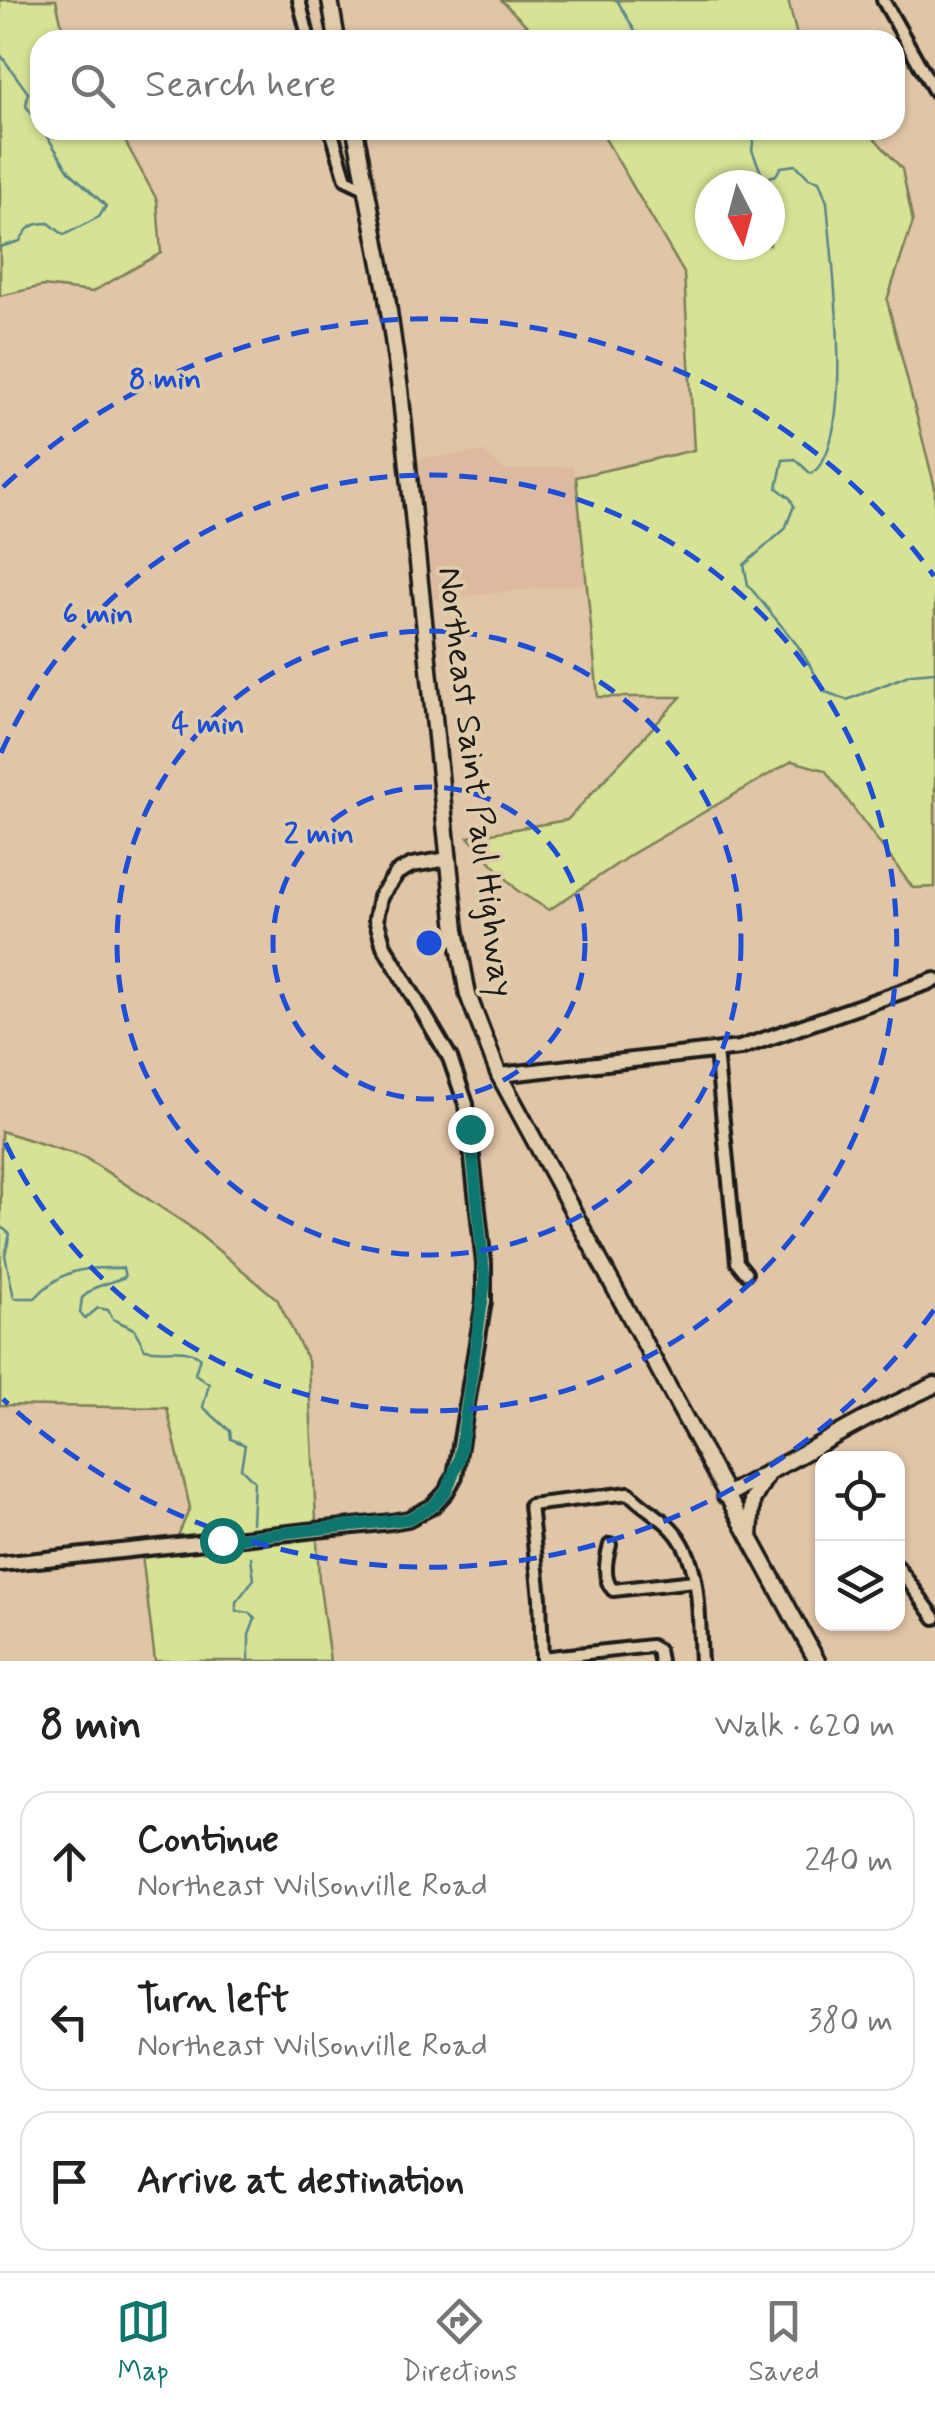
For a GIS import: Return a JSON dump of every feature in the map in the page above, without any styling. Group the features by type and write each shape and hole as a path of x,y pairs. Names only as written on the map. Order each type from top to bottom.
{"highway":[{"path":"330,0 336,30"},
{"name":"Northeast Saint Paul Highway","path":"357,140 400,389 448,859 465,983 474,1016 499,1075 816,1661"},
{"path":"726,1496 880,1410 935,1385"},
{"path":"750,1538 752,1502 768,1472"}],"main road":[{"path":"0,1564 391,1522 421,1514 446,1492 459,1460 484,1300 470,1129 450,1058 384,946 376,919 380,897 397,873 412,865 448,859"},
{"path":"499,1075 716,1051 775,1038 935,980"}],"street":[{"path":"299,0 306,30"},
{"path":"882,0 899,30"},
{"path":"905,40 935,92"},
{"path":"335,140 346,179 367,189"},
{"path":"716,1051 737,1262 746,1273"},
{"path":"660,1661 658,1650 651,1646 542,1659 530,1505 629,1492 673,1530 688,1556 694,1582 701,1661"},
{"path":"610,1546 606,1560 608,1585 613,1590 694,1582"},
{"path":"905,1577 935,1618"}],"shaded area":[{"path":"484,452 505,471 573,466 585,584 434,599 418,459"}],"green space":[{"path":"0,0 56,0 63,30 30,30 30,140 124,140 157,200 161,253 92,292 43,286 0,296"},
{"path":"501,0 788,0 796,30 531,30"},
{"path":"606,140 876,140 902,169 913,222 887,300 935,488 935,887 913,888 825,770 792,761 632,854 549,910 518,891 468,837 567,820 681,697 598,697 576,477 694,450 684,273"},
{"path":"1,1131 84,1157 189,1226 277,1299 308,1361 319,1580 330,1661 155,1661 142,1555 171,1552 190,1508 167,1408 0,1405"}],"waterway":[{"path":"617,0 634,30"},
{"path":"0,54 28,93 26,106 30,112"},
{"path":"0,247 20,241 28,229 39,224 49,223 64,235 99,217 106,206 69,171 49,140"},
{"path":"754,140 752,150 762,175 767,178 776,175 781,167 796,165 809,178 819,181 827,202 838,389 834,426 825,456 811,474 795,459 783,460 777,488 794,506 785,529 744,565 748,585 798,646 826,692 847,700 911,674 935,672"},
{"path":"0,1226 10,1234 5,1255 14,1298 35,1298 56,1280 75,1271 123,1268 125,1277 94,1288 82,1298 80,1313 85,1319 98,1308 108,1310 113,1319 134,1329 145,1349 188,1352 200,1357 195,1374 209,1384 203,1407 230,1431 231,1439 245,1445 241,1468 254,1481 252,1523"},
{"path":"249,1661 249,1635 255,1619 250,1613 236,1611 236,1602 254,1579 251,1557"}],"route":[{"path":"222,1540 408,1519 433,1506 446,1492 459,1460 484,1300 470,1129"}]}
